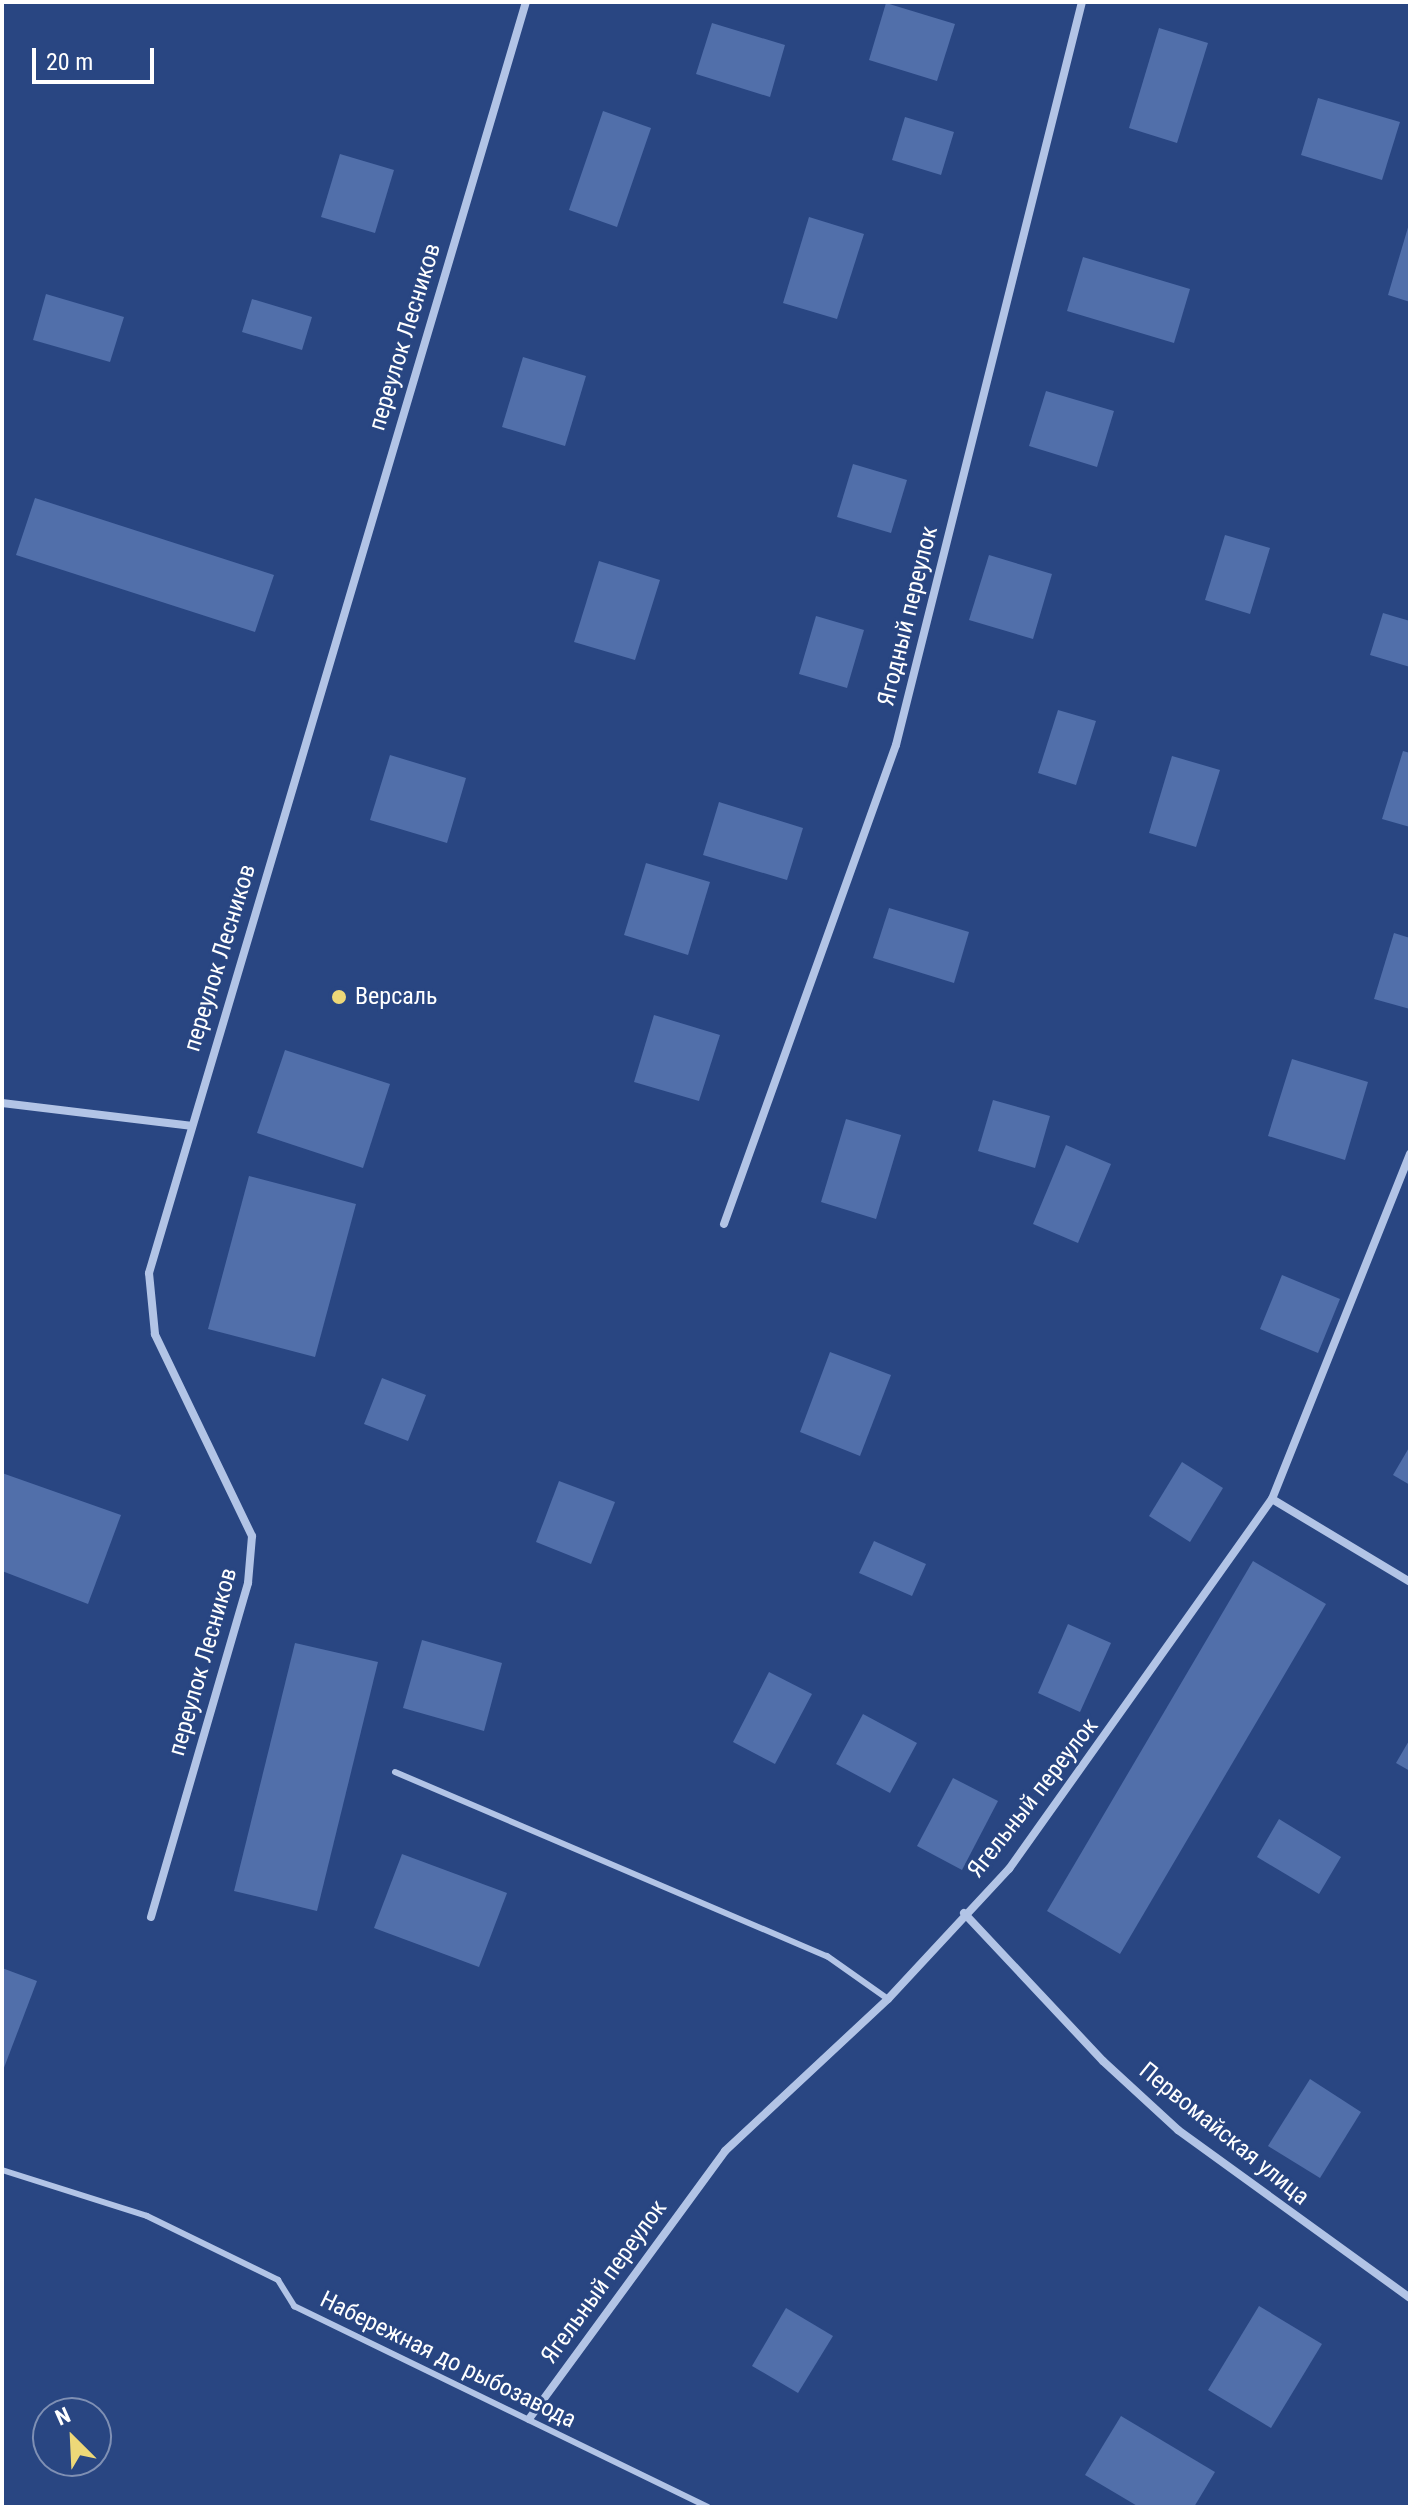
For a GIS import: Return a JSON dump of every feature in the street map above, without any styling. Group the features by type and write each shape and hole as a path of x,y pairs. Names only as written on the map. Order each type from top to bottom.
{"street":[{"name":"переулок Лесников","path":"151,1917 252,1562 247,1517 155,1334 149,1306 149,1273 526,2"},
{"name":"Ягодный переулок","path":"724,1224 896,745 1082,2"},
{"path":"2,1103 191,1126"},
{"name":"Ягельный переулок","path":"529,2419 725,2151 888,1999 964,1913 1009,1869 1088,1763 1272,1499 1410,1154"},
{"path":"1272,1499 1410,1582"},
{"name":"Первомайская улица","path":"964,1913 1103,2061 1178,2130 1410,2298"}],"lane":[{"path":"395,1772 827,1956 888,1999"},
{"name":"Набережная до рыбозавода","path":"2,2170 147,2216 278,2280 294,2306 708,2507"}],"building":[{"path":"886,3 955,24 937,81 869,60"},
{"path":"712,23 785,45 770,97 696,74"},
{"path":"1159,28 1208,43 1177,143 1129,128"},
{"path":"1318,98 1400,122 1382,180 1301,155"},
{"path":"603,111 651,128 617,227 569,210"},
{"path":"905,117 954,132 941,175 892,160"},
{"path":"340,154 394,170 375,233 321,217"},
{"path":"809,217 864,234 837,319 783,303"},
{"path":"1410,224 1410,302 1388,295"},
{"path":"1083,257 1190,289 1174,343 1067,311"},
{"path":"46,294 124,317 110,362 33,340"},
{"path":"252,299 312,317 302,350 242,332"},
{"path":"523,357 586,376 565,446 502,427"},
{"path":"1046,391 1114,411 1097,467 1029,446"},
{"path":"853,464 907,480 891,533 837,517"},
{"path":"35,498 274,575 255,632 16,555"},
{"path":"1225,535 1270,548 1250,614 1205,600"},
{"path":"989,555 1052,574 1033,639 969,620"},
{"path":"599,561 660,580 635,660 574,642"},
{"path":"1383,613 1410,621 1410,667 1370,655"},
{"path":"816,616 864,630 847,688 799,674"},
{"path":"1058,710 1096,721 1076,785 1038,773"},
{"path":"1403,751 1410,753 1410,827 1382,819"},
{"path":"390,755 466,778 447,843 370,820"},
{"path":"1172,756 1220,770 1196,847 1149,833"},
{"path":"719,802 803,828 787,880 703,855"},
{"path":"646,863 710,882 688,955 624,935"},
{"path":"889,908 969,932 954,983 873,958"},
{"path":"1394,933 1410,938 1410,1009 1374,999"},
{"path":"654,1015 720,1035 699,1101 634,1082"},
{"path":"285,1050 390,1084 363,1168 257,1133"},
{"path":"1292,1059 1368,1082 1345,1160 1268,1136"},
{"path":"993,1100 1050,1116 1035,1168 978,1151"},
{"path":"846,1119 901,1135 876,1219 821,1202"},
{"path":"1066,1145 1111,1164 1078,1243 1033,1224"},
{"path":"249,1176 356,1204 315,1357 208,1329"},
{"path":"1282,1275 1340,1299 1318,1353 1260,1329"},
{"path":"830,1352 891,1375 860,1456 800,1432"},
{"path":"382,1378 426,1395 408,1441 364,1424"},
{"path":"1410,1446 1410,1485 1393,1475"},
{"path":"1182,1462 1223,1488 1190,1542 1149,1516"},
{"path":"2,1473 121,1515 88,1604 2,1571"},
{"path":"559,1481 615,1502 591,1564 536,1542"},
{"path":"874,1541 926,1564 912,1596 859,1573"},
{"path":"1253,1561 1326,1604 1120,1954 1047,1911"},
{"path":"1068,1624 1111,1643 1080,1712 1038,1693"},
{"path":"422,1640 502,1663 484,1731 403,1708"},
{"path":"295,1643 378,1662 317,1911 234,1891"},
{"path":"769,1672 812,1694 775,1764 733,1742"},
{"path":"863,1714 917,1743 890,1793 836,1764"},
{"path":"1410,1739 1410,1771 1396,1763"},
{"path":"953,1778 998,1801 962,1870 917,1846"},
{"path":"1279,1819 1341,1857 1319,1894 1257,1857"},
{"path":"402,1854 507,1893 479,1967 374,1928"},
{"path":"2,1968 37,1981 2,2073"},
{"path":"1310,2079 1361,2112 1320,2178 1268,2146"},
{"path":"1259,2306 1322,2344 1271,2428 1208,2390"},
{"path":"786,2308 833,2336 798,2393 752,2366"},
{"path":"1121,2416 1215,2472 1194,2507 1139,2507 1085,2475"}],"place":[{"name":"Версаль","path":"339,997"}]}
